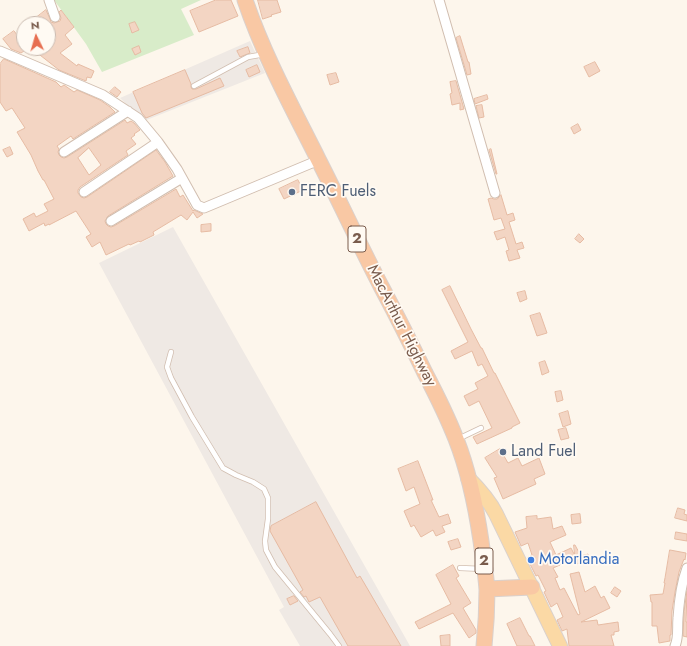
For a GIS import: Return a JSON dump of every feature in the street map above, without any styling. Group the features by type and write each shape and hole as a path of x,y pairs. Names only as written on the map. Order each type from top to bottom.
{"highway":[{"name":"MacArthur Highway","path":"245,0 279,82 457,440 478,520 485,569 487,589 484,646"},
{"path":"487,589 532,587"}],"main road":[{"path":"468,478 482,492 491,504 560,646"}],"street":[{"path":"49,0 55,16"},
{"path":"439,0 496,193"},
{"path":"0,51 103,95 138,118 158,142 177,169 197,205 204,208 319,160"},
{"path":"64,152 128,111"},
{"path":"84,192 158,142"},
{"path":"111,221 182,178"},
{"path":"675,646 678,640 678,616 682,586 687,568"}],"lane":[{"path":"194,86 248,57 267,54"},
{"path":"171,352 168,367 171,378 192,417 223,468 253,482 264,489 268,498 268,519 265,541 266,550 275,567 339,646"},
{"path":"457,440 481,428"},
{"path":"460,568 485,569"}],"shaded area":[{"path":"250,41 265,73 144,121 120,98"},
{"path":"173,227 410,646 300,646 279,610 284,607 99,263"}],"green space":[{"path":"54,0 201,0 181,9 194,35 102,72 86,44"}],"building":[{"path":"216,0 231,0 238,16 199,32 190,11"},
{"path":"258,0 277,0 281,12 263,19"},
{"path":"46,10 48,16 38,16"},
{"path":"61,10 74,27 65,35 72,44 60,53 77,66 78,64 94,71 91,78 87,77 86,81 59,70 41,56 56,56 56,22 60,21 61,18 59,12"},
{"path":"135,22 139,30 132,33 129,24"},
{"path":"14,31 16,34 16,51 11,49 3,39"},
{"path":"460,36 469,62 471,74 467,75 456,38"},
{"path":"139,46 141,52 135,55 132,49"},
{"path":"248,47 250,53 240,57 237,51"},
{"path":"4,59 56,82 61,87 64,85 74,92 77,90 100,100 115,112 73,139 71,136 57,146 61,157 67,157 125,120 127,123 131,121 134,123 140,130 131,138 136,144 126,151 128,155 80,187 78,193 81,197 87,197 156,150 165,162 173,176 108,216 105,221 108,226 114,226 176,189 180,197 183,195 193,211 194,210 203,214 197,218 193,212 187,220 181,215 153,232 154,235 140,242 129,244 106,255 100,242 92,247 86,237 91,234 76,211 49,225 45,226 44,223 29,231 23,219 34,213 36,217 48,211 44,204 54,199 17,132 25,128 12,108 6,111 0,102 0,64","holes":["89,148 101,165 89,175 78,158"]},
{"path":"595,62 600,71 589,77 584,67"},
{"path":"257,65 260,72 249,77 246,70"},
{"path":"185,70 192,89 196,89 220,78 224,86 146,118 142,113 133,92"},
{"path":"336,73 339,82 330,85 327,75"},
{"path":"456,81 464,109 460,110 460,103 452,105 450,94 452,93 450,82"},
{"path":"115,87 121,92 117,97 110,92"},
{"path":"487,95 488,99 475,104 474,99"},
{"path":"482,105 484,117 479,118 476,106"},
{"path":"578,124 581,130 574,134 571,128"},
{"path":"10,147 13,154 7,157 3,150"},
{"path":"491,149 497,174 489,150"},
{"path":"298,180 303,190 284,199 279,189"},
{"path":"501,195 507,215 513,213 515,220 509,222 516,244 522,242 524,248 517,250 520,258 509,261 506,251 509,250 505,237 497,240 494,232 505,229 501,218 494,220 488,199 497,199"},
{"path":"211,224 211,231 201,232 201,225"},
{"path":"579,234 584,239 580,243 575,239"},
{"path":"450,286 520,423 477,444 473,437 492,428 479,401 469,406 464,396 478,389 475,383 488,376 482,364 478,366 472,351 455,359 451,351 468,342 442,290"},
{"path":"525,291 527,299 520,302 517,293"},
{"path":"540,313 547,333 537,336 530,316"},
{"path":"545,361 549,372 542,375 539,363"},
{"path":"561,391 563,400 557,402 555,392"},
{"path":"568,411 571,424 563,427 559,414"},
{"path":"566,428 569,438 561,440 558,430"},
{"path":"500,449 508,463 518,458 522,466 539,458 545,474 534,479 536,484 503,499 494,478 497,477 485,458"},
{"path":"418,461 433,500 431,500 439,517 448,514 451,523 442,526 445,532 436,536 433,530 421,537 414,525 411,527 404,511 420,504 414,487 406,491 398,469"},
{"path":"316,502 357,578 360,576 401,646 348,646 320,597 309,602 306,596 304,597 300,592 303,590 270,531 271,526"},
{"path":"678,508 685,510 684,514 687,515 687,521 675,518"},
{"path":"580,514 581,523 572,524 571,515"},
{"path":"537,516 537,519 551,517 553,529 562,526 566,535 550,542 556,555 571,548 575,556 553,568 558,577 555,578 560,590 564,588 578,615 580,614 570,574 579,572 585,592 595,586 601,598 604,596 610,608 581,622 597,620 598,625 618,622 619,631 614,632 614,635 611,635 614,646 569,646 567,629 562,631 557,620 563,617 557,603 551,607 544,592 546,591 527,558 532,555 528,543 521,546 515,532 527,528 526,517"},
{"path":"676,532 687,534 687,541 675,539"},
{"path":"458,539 461,547 451,550 448,542"},
{"path":"574,545 581,556 588,554 589,561 576,564"},
{"path":"670,550 686,553 685,560 684,559 679,572 675,592 670,641 659,643 657,626 652,626 652,602 650,595 663,594"},
{"path":"453,565 459,576 456,578 471,603 463,608 476,630 476,633 469,638 453,613 419,629 415,622 451,604 436,575"},
{"path":"615,587 621,591 617,597 611,593"},
{"path":"687,591 686,622 687,637 683,636"},
{"path":"294,596 298,601 290,605 287,599"},
{"path":"520,618 535,646 517,646 507,624"},
{"path":"450,635 450,646 441,646 440,636"}],"place":[{"name":"FERC Fuels","path":"292,192"},
{"name":"Land Fuel","path":"503,452"},
{"name":"Motorlandia","path":"531,560"}]}
